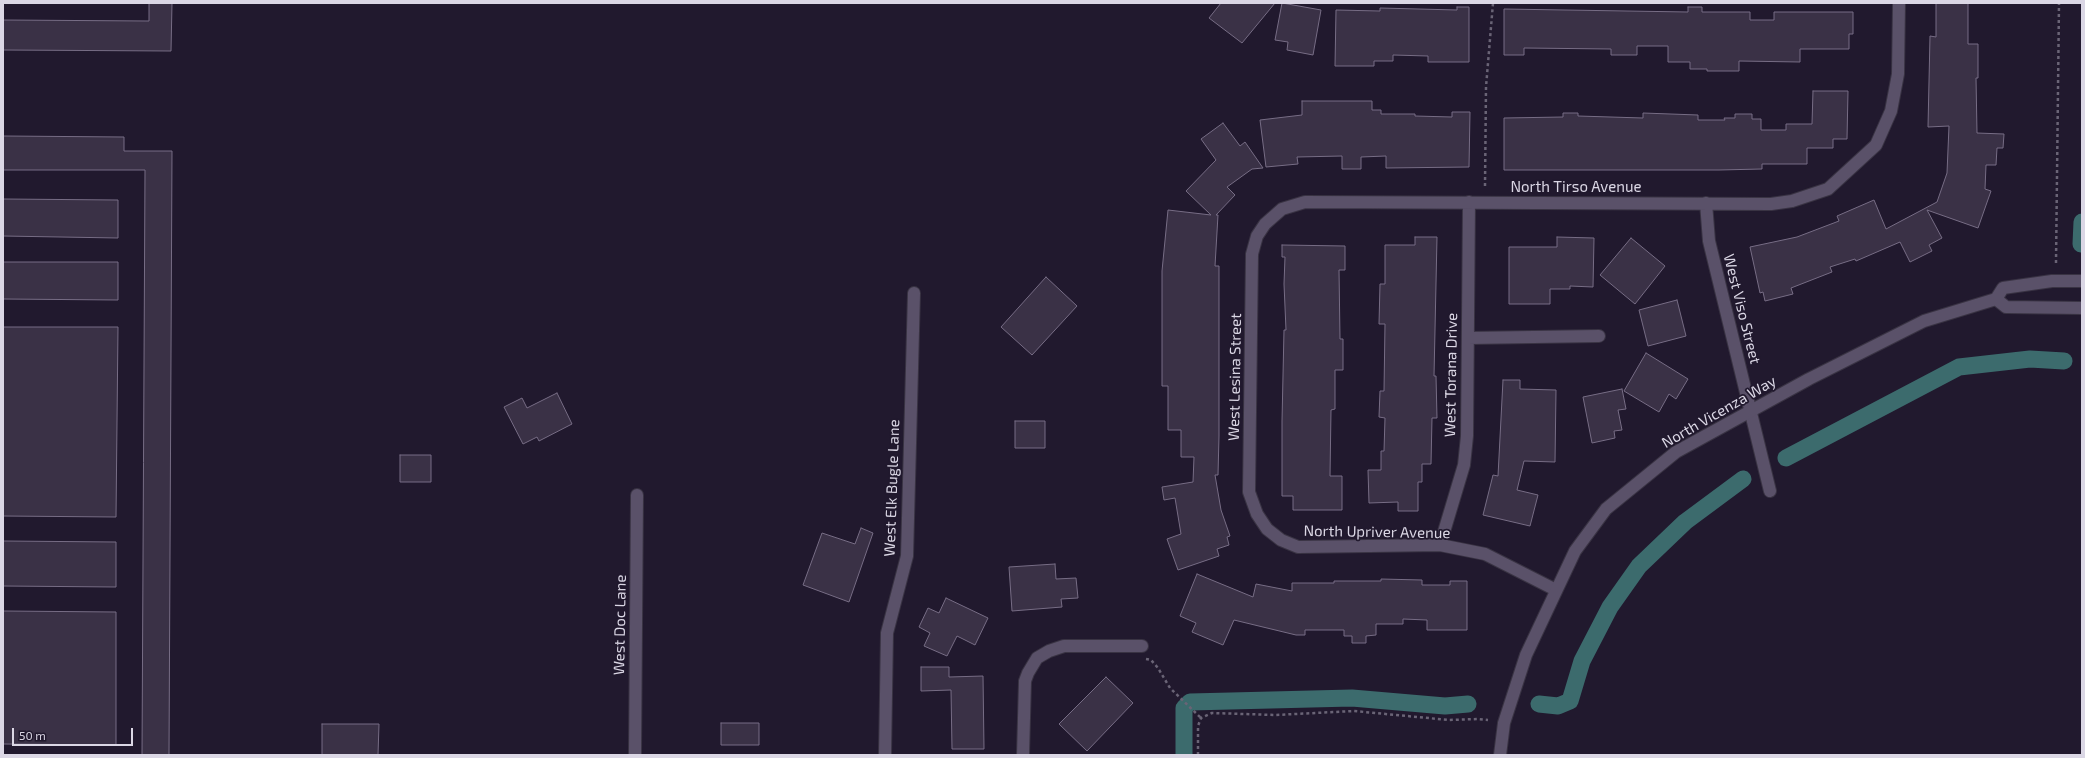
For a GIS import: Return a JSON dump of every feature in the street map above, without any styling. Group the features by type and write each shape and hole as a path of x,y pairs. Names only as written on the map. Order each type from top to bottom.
{"street":[{"name":"North Tirso Avenue","path":"1264,224 1282,209 1305,202 1771,204 1792,201 1828,189 1876,145 1891,111 1898,74 1899,3"},
{"name":"West Torana Drive","path":"1440,545 1464,465 1467,436 1469,202"},
{"name":"West Viso Street","path":"1706,204 1709,241 1770,491"},
{"name":"West Lesina Street","path":"1264,224 1257,236 1252,254 1250,492 1257,514 1267,529"},
{"name":"North Vicenza Way","path":"1500,755 1504,723 1526,655 1575,551 1606,509 1676,452 1750,411 1924,321 1996,299 2003,288 2052,281 2082,281"},
{"name":"West Elk Bugle Lane","path":"885,755 887,633 907,556 914,293"},
{"path":"1996,299 2006,307 2082,308"},
{"path":"1468,338 1599,336"},
{"name":"West Doc Lane","path":"635,755 637,495"},
{"name":"North Upriver Avenue","path":"1267,529 1281,540 1298,547 1440,545 1485,554 1556,590"},
{"path":"1023,755 1025,681 1037,658 1049,651 1064,646 1142,646"}],"path":[{"path":"1485,186 1486,87 1493,3"},
{"path":"2056,263 2059,3"},
{"path":"1146,659 1151,660 1158,668 1170,688 1201,718"},
{"path":"1198,755 1198,726 1201,718 1212,713 1276,715 1354,711 1449,720 1488,720"}],"building":[{"path":"149,3 172,3 171,51 3,50 3,20 149,21"},
{"path":"1221,3 1275,3 1242,43 1209,18"},
{"path":"1282,3 1321,10 1313,55 1287,50 1288,42 1275,40"},
{"path":"1936,3 1968,3 1968,44 1978,44 1978,78 1976,78 1977,133 2004,134 2003,148 1997,148 1996,165 1986,165 1985,189 1991,191 1978,228 1927,210 1942,238 1929,245 1932,251 1910,262 1900,242 1856,261 1855,259 1830,267 1832,272 1791,288 1793,294 1765,301 1763,292 1760,293 1750,247 1797,237 1839,221 1837,216 1874,200 1886,229 1937,202 1947,173 1949,126 1928,127 1930,36 1936,37"},
{"path":"1457,7 1469,7 1469,62 1428,62 1428,56 1393,55 1393,61 1374,61 1374,66 1335,66 1336,10 1380,11 1380,8 1457,10"},
{"path":"1688,7 1702,7 1702,12 1750,12 1750,20 1774,20 1774,12 1853,12 1853,34 1849,34 1849,49 1800,49 1800,62 1739,61 1739,71 1707,71 1707,69 1690,69 1690,62 1668,62 1668,46 1637,46 1637,55 1611,55 1611,49 1524,48 1524,55 1504,55 1504,9 1688,12"},
{"path":"1813,91 1848,91 1847,139 1833,139 1833,148 1807,148 1807,164 1762,164 1762,169 1719,170 1504,170 1504,118 1563,117 1563,113 1578,113 1578,116 1643,118 1643,113 1698,115 1698,120 1725,120 1724,118 1735,118 1735,114 1752,114 1752,119 1761,119 1761,130 1786,130 1786,124 1812,124"},
{"path":"1302,101 1372,101 1372,110 1381,110 1381,114 1415,114 1415,116 1452,117 1452,112 1470,112 1469,167 1386,168 1386,156 1361,157 1361,169 1342,169 1342,156 1297,157 1298,164 1266,167 1260,120 1302,115"},
{"path":"1223,123 1240,146 1245,142 1263,168 1252,169 1227,187 1235,195 1216,215 1218,215 1215,266 1219,266 1219,436 1218,475 1215,475 1221,510 1230,536 1227,537 1229,545 1217,549 1219,556 1178,570 1167,539 1181,534 1175,498 1164,500 1162,487 1193,482 1194,457 1181,457 1181,430 1168,430 1168,386 1162,386 1162,271 1168,210 1211,215 1186,191 1216,160 1201,139"},
{"path":"3,136 124,137 124,151 172,151 169,755 142,755 145,170 3,170"},
{"path":"3,199 118,200 118,238 3,236"},
{"path":"1415,237 1437,237 1434,376 1436,376 1437,418 1432,418 1431,464 1422,464 1422,482 1418,482 1418,511 1398,511 1398,502 1369,503 1368,470 1381,470 1381,451 1384,451 1385,418 1379,417 1380,391 1384,391 1385,324 1379,324 1380,284 1385,284 1385,245 1415,245"},
{"path":"1557,237 1594,238 1593,287 1570,286 1570,289 1550,289 1550,304 1509,304 1509,247 1557,247"},
{"path":"1631,238 1665,266 1635,304 1600,275"},
{"path":"1282,245 1345,246 1345,270 1339,270 1340,339 1343,339 1343,370 1335,370 1335,409 1331,410 1330,476 1342,476 1342,510 1293,510 1293,496 1282,496 1284,330 1286,330 1284,284 1285,257 1282,257"},
{"path":"3,262 118,262 118,300 3,299"},
{"path":"1046,277 1077,306 1032,355 1001,327"},
{"path":"1677,300 1686,336 1648,346 1639,310"},
{"path":"3,327 118,327 116,517 3,516"},
{"path":"1646,353 1688,379 1676,399 1669,394 1659,412 1624,391"},
{"path":"1503,380 1520,380 1520,389 1556,390 1555,462 1524,461 1517,490 1538,495 1530,526 1483,515 1493,475 1498,476"},
{"path":"1622,389 1626,409 1618,410 1622,430 1614,431 1615,438 1592,443 1583,397"},
{"path":"557,393 572,424 539,441 537,437 523,444 504,407 522,398 527,408"},
{"path":"1015,421 1045,421 1045,448 1015,448"},
{"path":"400,455 431,455 431,482 400,482"},
{"path":"861,528 873,533 849,602 803,585 822,533 855,544"},
{"path":"3,541 116,542 116,587 3,586"},
{"path":"1055,564 1056,579 1076,578 1078,598 1061,599 1062,607 1012,611 1009,567"},
{"path":"1197,574 1253,597 1256,584 1292,591 1292,583 1381,581 1381,579 1422,580 1422,585 1450,585 1450,581 1467,581 1467,630 1427,630 1427,620 1403,619 1403,624 1376,624 1376,635 1366,636 1366,643 1352,643 1352,636 1344,636 1344,630 1305,630 1305,635 1296,635 1234,620 1223,645 1192,632 1196,623 1180,616"},
{"path":"946,598 988,618 975,645 957,636 947,656 924,646 930,633 919,627 928,608 939,613"},
{"path":"3,611 116,612 116,745 3,744"},
{"path":"921,667 949,667 949,677 983,676 984,749 952,749 951,690 921,691"},
{"path":"1106,677 1133,703 1087,751 1059,724"},
{"path":"721,723 759,723 759,745 721,745"},
{"path":"322,724 379,724 378,755 322,755"}],"waterway":[{"path":"2081,244 2082,222"},
{"path":"1786,458 1959,367 2030,359 2064,361"},
{"path":"1539,704 1558,706 1570,701 1582,661 1610,607 1639,566 1685,522 1743,479"},
{"path":"1184,755 1184,708 1190,702 1352,698 1445,706 1468,704"}]}
